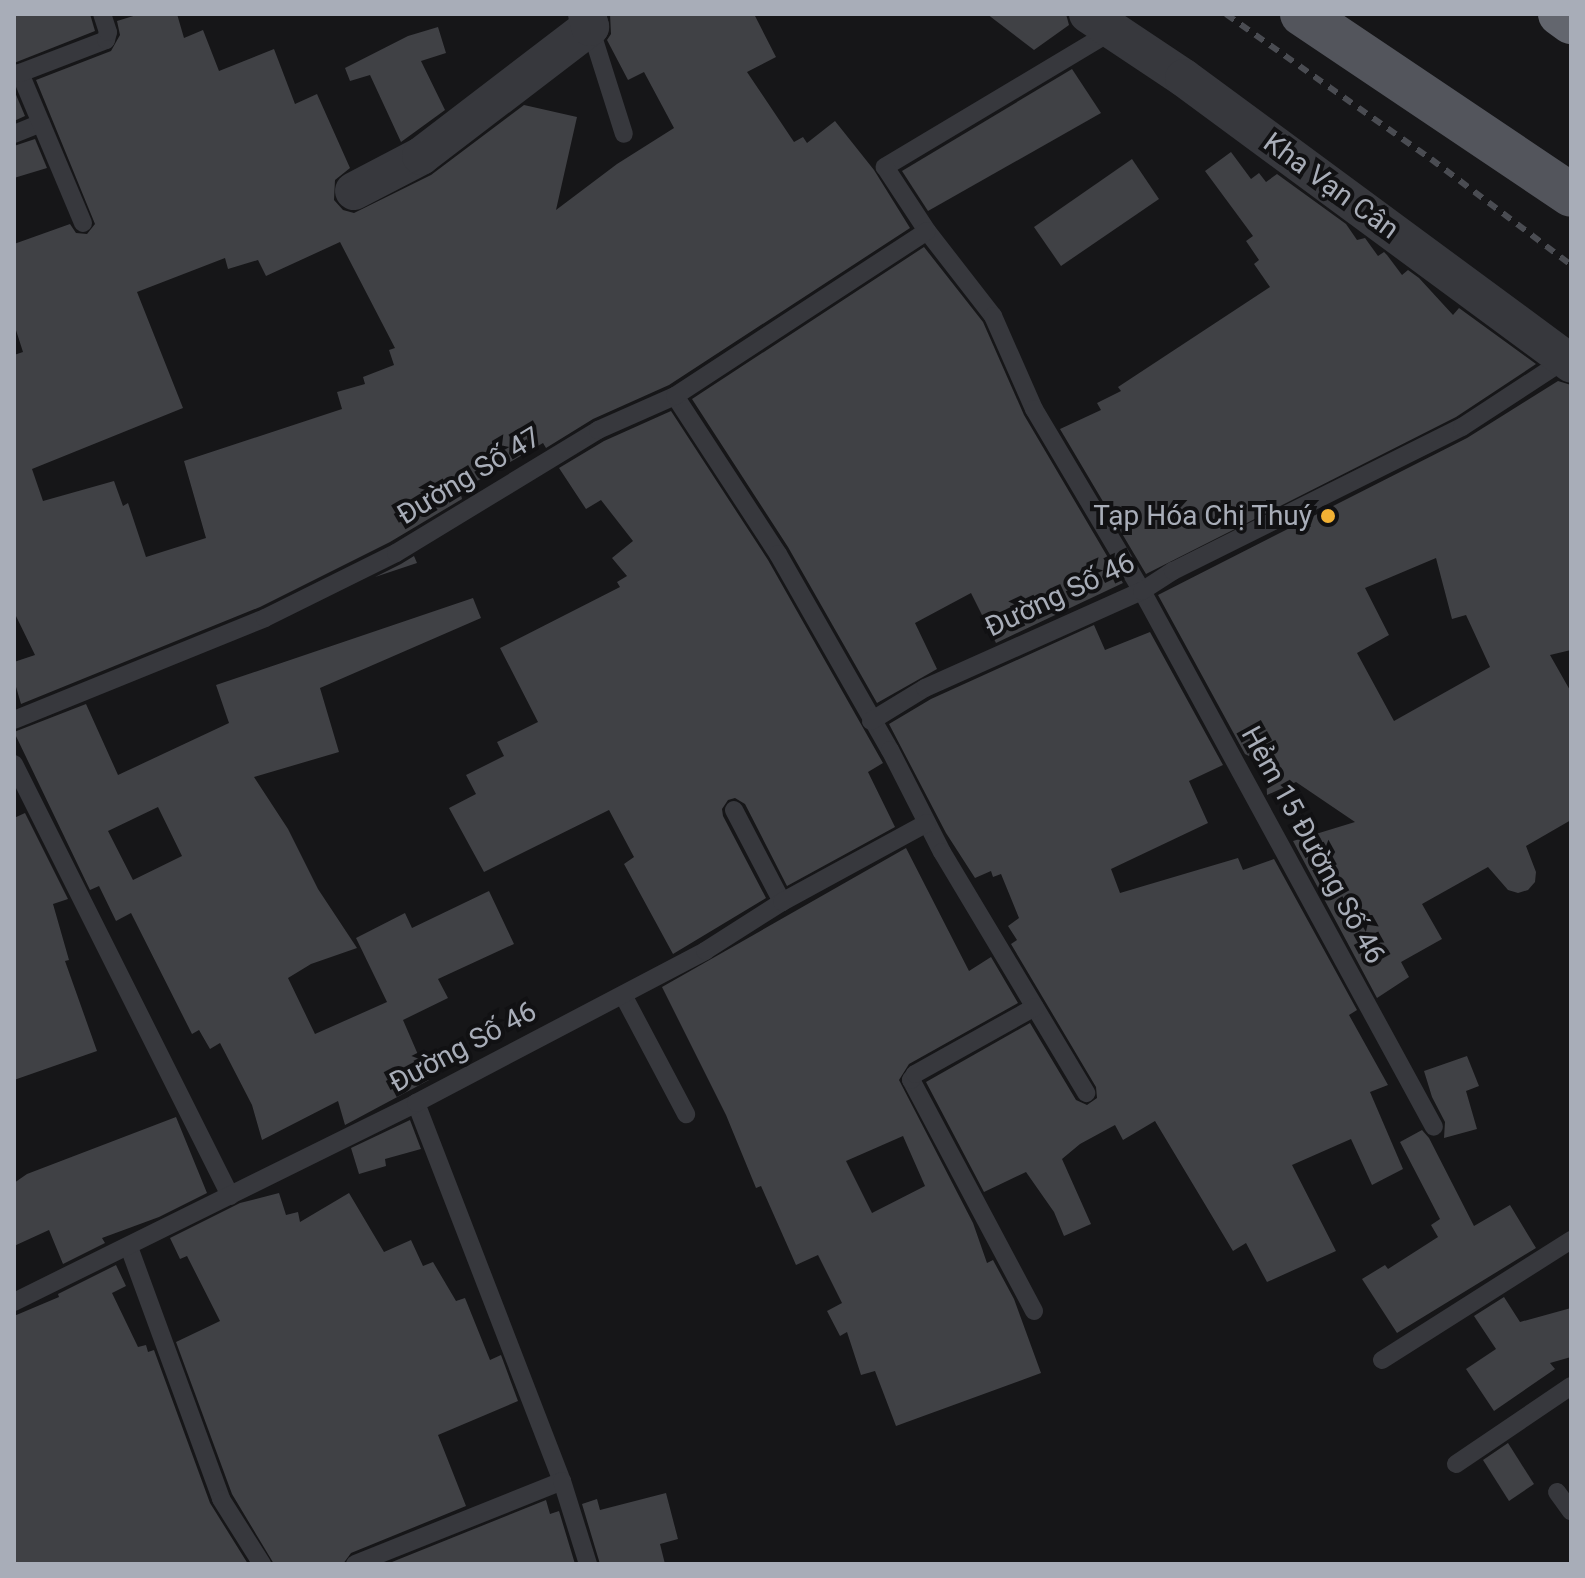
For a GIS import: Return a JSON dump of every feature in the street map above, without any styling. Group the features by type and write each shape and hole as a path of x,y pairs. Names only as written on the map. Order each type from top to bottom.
{"highway":[{"path":"1560,14 1571,22"}],"main road":[{"path":"1302,14 1571,195"}],"street":[{"path":"354,191 421,156 588,21"},
{"name":"Kha Vạn Cân","path":"1100,22 1184,78 1569,361"}],"lane":[{"path":"83,223 20,73 106,40 108,32 102,14"},
{"path":"588,21 624,134"},
{"name":"Hẻm 15 Đường Số 46","path":"1100,22 885,167 927,231 993,316 1034,409 1142,591 1434,1127"},
{"path":"14,134 41,123"},
{"name":"Đường Số 47","path":"14,720 278,612 396,553 598,430 675,396 927,231"},
{"name":"Đường Số 46","path":"871,721 925,688 1142,591 1187,564 1462,427 1569,361"},
{"path":"675,396 778,554 890,750 927,823 1086,1093"},
{"path":"14,764 230,1196"},
{"path":"734,810 782,902"},
{"name":"Đường Số 46","path":"14,1302 416,1103 623,995 705,951 782,902 927,823"},
{"path":"623,995 686,1114"},
{"path":"1034,1311 911,1080 915,1074 1035,1007"},
{"path":"416,1103 562,1481 588,1564"},
{"path":"1382,1360 1571,1240"},
{"path":"129,1247 221,1499 262,1564"},
{"path":"1456,1464 1571,1386"},
{"path":"355,1564 562,1481"},
{"path":"1557,1492 1571,1511"}],"building":[{"path":"14,14 90,14 95,31 14,63"},
{"path":"140,14 177,14 184,38 203,30 219,71 274,49 295,104 317,94 350,168 335,180 334,200 343,210 354,213 431,175 524,105 577,117 556,210 617,164 674,128 644,72 628,80 607,40 611,34 610,14 754,14 776,57 747,72 794,142 803,137 807,143 835,121 874,170 910,228 669,385 593,419 546,448 543,443 460,491 462,499 390,542 260,607 21,704 14,680 14,662 35,655 14,612 14,355 23,352 14,324 14,244 70,224 76,233 87,234 95,224 36,80 111,51 120,35 117,21","holes":["340,242 395,348 389,350 394,365 363,377 365,384 337,392 342,409 184,461 206,538 146,557 128,503 123,506 114,481 43,501 32,469 183,408 137,292 225,258 228,269 258,260 266,276"]},
{"path":"987,14 1066,14 1069,25 1034,50"},
{"path":"438,27 446,53 421,61 445,110 401,142 370,75 350,81 345,68 408,36"},
{"path":"1072,69 1101,113 928,211 902,171"},
{"path":"14,90 25,116 14,121"},
{"path":"35,139 47,168 14,178 14,146"},
{"path":"1231,152 1251,179 1259,173 1266,182 1277,174 1346,224 1357,240 1365,238 1378,256 1384,252 1402,275 1408,270 1419,278 1453,315 1459,308 1536,364 1456,417 1146,574 1060,429 1101,410 1097,403 1121,391 1118,387 1270,287 1254,264 1259,260 1246,241 1253,236 1205,171"},
{"path":"1132,159 1159,199 1061,266 1034,227"},
{"path":"924,247 983,322 1024,415 1123,583 996,643 971,593 915,623 937,669 877,703 788,547 692,399"},
{"path":"1558,381 1571,385 1571,650 1550,655 1571,692 1571,820 1526,846 1536,872 1535,882 1528,890 1518,893 1508,890 1488,867 1422,904 1442,939 1401,962 1409,977 1377,998 1293,841 1355,822 1296,782 1267,795 1265,748 1249,756 1245,754 1158,595 1467,438","holes":["1436,558 1452,619 1466,615 1490,667 1394,721 1357,653 1389,635 1365,588"]},
{"path":"671,411 768,560 883,763 868,772 895,827 787,886 745,804 735,798 728,800 722,809 723,816 766,898 673,954 624,864 634,857 609,810 484,872 449,808 476,794 466,775 504,756 497,742 538,722 500,648 620,587 617,582 627,576 612,558 633,541 601,500 586,509 559,468 604,441"},
{"path":"414,556 417,563 375,577 401,564"},
{"path":"473,598 481,618 320,688 339,752 254,777 288,829 318,889 357,948 311,964 288,978 315,1034 387,1002 356,938 405,913 412,928 489,891 514,944 438,979 448,998 403,1020 429,1080 345,1125 338,1101 262,1140 252,1105 220,1043 210,1049 199,1030 192,1034 131,913 116,921 99,886 90,890 14,732 86,704 118,775 229,723 216,685","holes":["158,807 182,856 133,880 108,831"]},
{"path":"1094,625 1105,650 1150,632 1223,765 1189,781 1208,823 1111,869 1120,893 1238,858 1243,870 1274,859 1357,1010 1349,1015 1388,1085 1370,1092 1403,1169 1372,1185 1351,1139 1292,1165 1336,1251 1267,1282 1246,1243 1233,1251 1155,1121 1123,1140 1115,1125 1080,1144 1062,1159 1091,1224 1064,1236 1054,1212 1026,1172 984,1192 926,1082 1030,1023 1076,1100 1087,1105 1097,1098 1096,1087 1011,944 1017,940 1008,926 1019,918 1001,874 993,877 991,871 975,878 946,833 889,724 931,699"},
{"path":"25,813 68,899 53,904 69,960 65,961 97,1051 14,1080 14,818"},
{"path":"906,848 969,971 991,957 1018,1003 909,1064 899,1080 973,1223 987,1263 993,1260 1014,1299 1041,1373 896,1426 875,1371 861,1375 847,1332 840,1336 827,1311 842,1303 818,1255 796,1265 761,1186 756,1188 726,1115 662,987","holes":["903,1136 925,1186 872,1213 846,1161"]},
{"path":"1467,1056 1479,1086 1466,1091 1477,1129 1444,1138 1445,1122 1432,1097 1424,1071"},
{"path":"176,1117 207,1193 159,1217 102,1238 105,1243 63,1264 49,1230 14,1246 14,1183 27,1174"},
{"path":"410,1120 421,1149 385,1159 386,1166 359,1174 351,1148"},
{"path":"1422,1130 1474,1226 1510,1205 1536,1248 1397,1333 1362,1279 1385,1265 1388,1269 1438,1237 1431,1225 1440,1219 1400,1142"},
{"path":"279,1193 286,1215 298,1212 300,1222 349,1193 384,1252 411,1240 423,1266 433,1262 456,1301 465,1298 490,1360 501,1355 518,1401 438,1435 466,1506 351,1553 343,1564 274,1564 232,1494 176,1342 220,1321 187,1256 180,1259 170,1238 240,1203"},
{"path":"116,1265 126,1286 112,1293 138,1347 146,1345 148,1352 154,1350 210,1503 248,1564 14,1564 14,1316 59,1297 58,1294"},
{"path":"1504,1297 1520,1322 1571,1308 1571,1357 1550,1363 1555,1369 1494,1411 1466,1369 1496,1349 1474,1316"},
{"path":"1508,1443 1534,1484 1509,1501 1483,1460"},
{"path":"666,1493 678,1539 660,1544 665,1564 600,1564 582,1504 597,1499 600,1510"},
{"path":"546,1500 550,1514 559,1511 575,1564 387,1564"}],"railway":[{"path":"1226,14 1431,159 1571,265"}],"place":[{"name":"Tạp Hóa Chị Thuý","path":"1328,516"}]}
